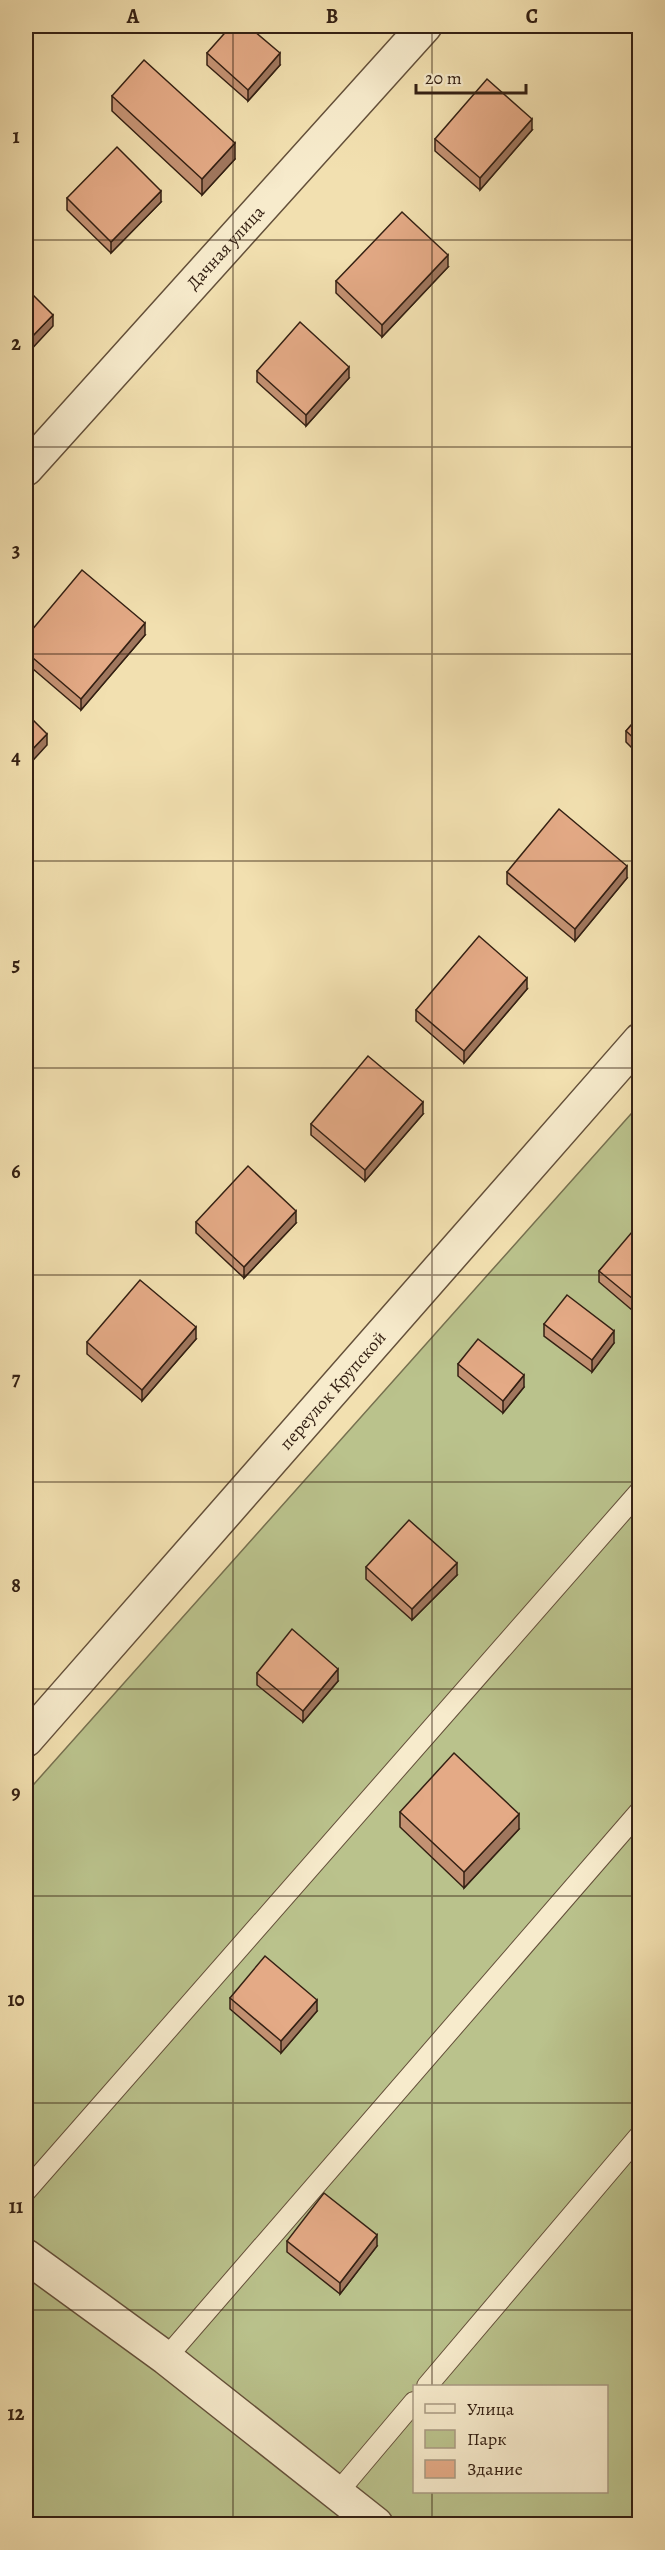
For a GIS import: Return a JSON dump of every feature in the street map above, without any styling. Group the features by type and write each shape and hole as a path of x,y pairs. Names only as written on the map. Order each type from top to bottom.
{"street":[{"name":"Дачная улица","path":"26,469 425,26"},
{"name":"переулок Крупской","path":"26,1740 639,1040"},
{"path":"26,2256 166,2358 376,2524"}],"lane":[{"path":"26,2191 639,1491"},
{"path":"166,2358 639,1811"},
{"path":"428,2385 639,2135"},
{"path":"338,2492 413,2403"}],"green space":[{"path":"639,1105 639,2524 26,2524 26,1793"}],"building":[{"path":"231,26 248,26 280,53 248,90 207,53"},
{"path":"144,60 235,143 202,179 112,96"},
{"path":"487,79 532,119 480,178 435,139"},
{"path":"117,147 161,191 111,242 67,198"},
{"path":"402,212 448,255 382,325 336,281"},
{"path":"26,288 53,315 26,343"},
{"path":"300,322 349,367 306,415 257,371"},
{"path":"82,570 145,623 81,699 26,652 26,637"},
{"path":"26,713 47,734 26,756"},
{"path":"639,716 639,743 626,731"},
{"path":"559,809 627,866 575,929 507,872"},
{"path":"479,936 527,978 464,1051 416,1010"},
{"path":"368,1056 423,1102 365,1170 311,1124"},
{"path":"248,1166 296,1211 244,1267 196,1222"},
{"path":"637,1226 639,1228 639,1304 599,1271"},
{"path":"140,1280 196,1327 142,1390 87,1342"},
{"path":"567,1295 614,1331 592,1360 544,1324"},
{"path":"478,1339 524,1375 503,1401 458,1364"},
{"path":"409,1520 457,1563 412,1609 366,1567"},
{"path":"292,1629 338,1669 303,1711 257,1673"},
{"path":"454,1753 519,1814 464,1872 400,1812"},
{"path":"265,1956 317,2000 281,2041 230,1998"},
{"path":"324,2193 377,2235 340,2283 287,2241"}]}
